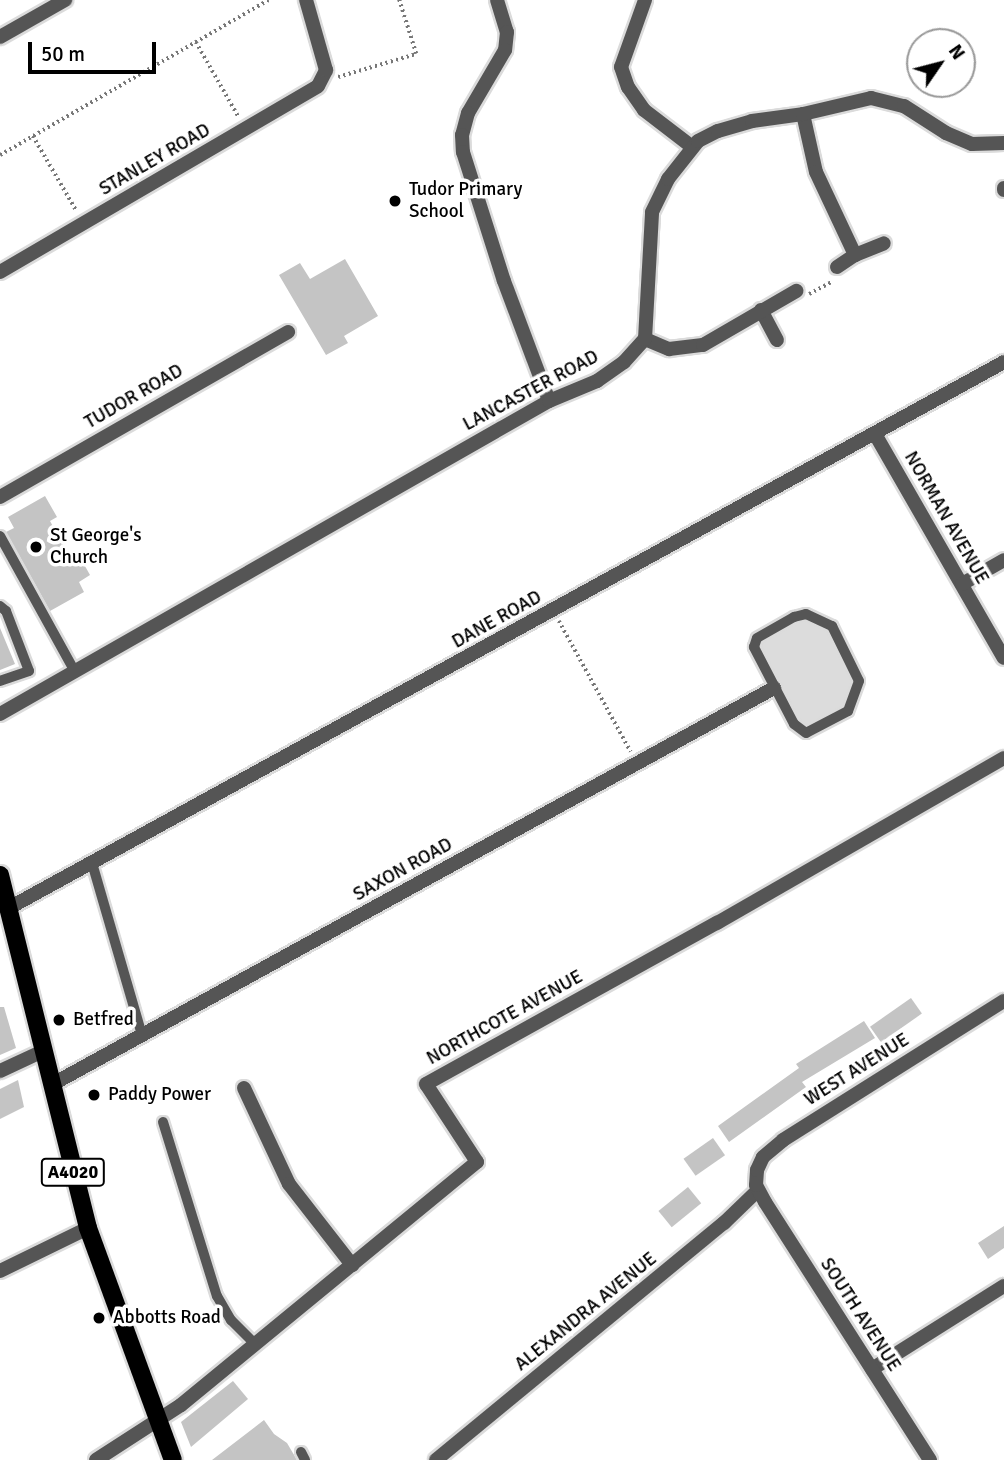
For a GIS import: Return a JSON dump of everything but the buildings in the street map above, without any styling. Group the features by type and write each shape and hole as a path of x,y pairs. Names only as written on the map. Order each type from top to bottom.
{"main road":[{"name":"A4020","path":"0,876 88,1228 173,1460"}],"street":[{"path":"0,37 65,0"},
{"path":"306,0 324,59 326,76"},
{"path":"497,0 507,32 505,50 468,113 462,135 463,152 504,281 549,401"},
{"path":"645,0 621,66 628,87 644,110 691,145"},
{"name":"STANLEY ROAD","path":"0,272 314,90 326,76"},
{"path":"796,291 703,345 669,349 645,339 652,212 668,178 691,145 718,131 871,98 904,106 946,133 972,144 1004,143"},
{"path":"803,114 816,172 855,256"},
{"path":"837,267 884,243"},
{"path":"761,310 776,340"},
{"name":"TUDOR ROAD","path":"0,497 288,331"},
{"name":"LANCASTER ROAD","path":"0,714 549,401 597,381 624,362 645,339"},
{"name":"DANE ROAD","path":"8,909 1004,362"},
{"name":"NORMAN AVENUE","path":"875,434 1004,658"},
{"path":"962,584 1004,560"},
{"name":"SAXON ROAD","path":"51,1085 774,688"},
{"name":"NORTHCOTE AVENUE","path":"96,1460 181,1405 477,1162 426,1084 772,892 1004,758"},
{"name":"WEST AVENUE","path":"758,1190 757,1170 771,1149 1004,1001"},
{"path":"0,1071 43,1051"},
{"path":"244,1088 289,1184 352,1265"},
{"name":"SOUTH AVENUE","path":"758,1190 930,1460"},
{"name":"ALEXANDRA AVENUE","path":"436,1460 724,1223 758,1190"},
{"path":"0,1271 88,1228"},
{"path":"873,1369 1004,1286"}],"lane":[{"path":"0,536 75,672"},
{"path":"0,606 6,611 29,671 0,681"},
{"path":"801,615 830,624 859,678 850,708 806,733 797,729 774,688 754,651 754,643 801,615"},
{"path":"92,863 142,1035"},
{"path":"163,1122 217,1296 231,1320 255,1344"}],"path":[{"path":"0,155 269,0"},
{"path":"326,76 342,77 416,54 399,0"},
{"path":"196,42 246,130"},
{"path":"33,136 84,223"},
{"path":"796,291 800,299 842,276 837,267"},
{"path":"553,611 636,763"}],"shaded area":[{"path":"803,619 827,627 854,677 847,707 809,727 797,723 758,650 764,638"}],"place":[{"name":"Tudor Primary School","path":"395,201"},
{"name":"St George's Church","path":"36,547"},
{"name":"Betfred","path":"59,1020"},
{"name":"Paddy Power","path":"94,1095"},
{"name":"Abbotts Road","path":"99,1318"}]}
